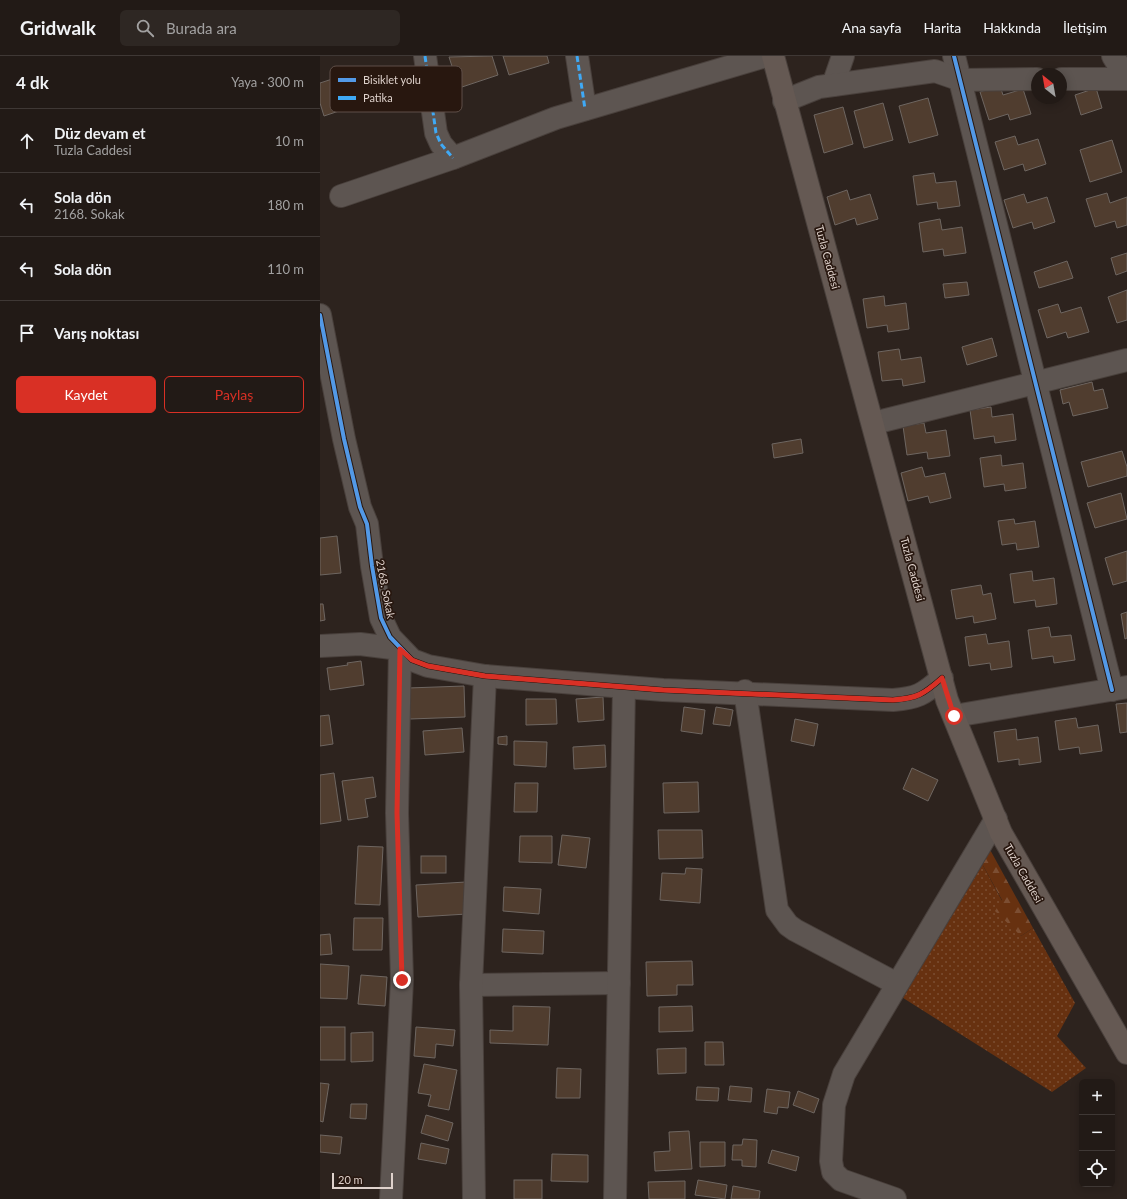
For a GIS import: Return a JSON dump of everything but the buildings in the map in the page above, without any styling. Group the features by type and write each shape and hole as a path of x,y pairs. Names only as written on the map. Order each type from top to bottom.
{"main road":[{"name":"Tuzla Caddesi","path":"773,56 784,101 874,423 942,678 954,716 1001,833 1127,1053"}],"street":[{"path":"424,56 426,66"},
{"path":"577,56 585,109"},
{"path":"341,196 452,158 556,118 766,56"},
{"path":"833,85 843,56"},
{"path":"954,56 1035,384 1120,688 954,716"},
{"path":"1113,56 1127,79"},
{"path":"784,101 819,87 930,64 961,80 1031,79"},
{"path":"1067,79 1127,79"},
{"path":"433,112 436,133 441,144 452,158"},
{"name":"2168. Sokak","path":"320,315 344,439 360,507 368,524 372,566 381,618 384,627 400,649 412,660 428,666 485,676 624,687 893,700 913,698 927,691 942,678"},
{"path":"874,423 1127,360"},
{"path":"320,646 360,644 400,649 397,813 402,980 391,1199"},
{"path":"474,1199 471,985 485,676"},
{"path":"615,1199 624,687"},
{"path":"745,692 777,910 788,925 795,930 897,984"},
{"path":"895,1199 841,1180 833,1172 831,1161 834,1105 844,1074 996,819"},
{"path":"471,985 619,983"}],"green space":[{"path":"988,846 1033,928 1021,936 995,911 1002,900 980,860"},
{"path":"980,860 1021,936 1033,928 1075,1003 1057,1036 1086,1068 1052,1092 900,996"}],"marked path":[{"path":"425,56 426,66"},
{"path":"577,56 585,109"},
{"path":"433,112 436,133 441,144 453,158"}],"cycle path":[{"path":"954,56 1112,690"},
{"path":"320,315 344,439 360,507 367,524 372,566 381,618 390,637 412,660 428,666 485,676 663,690 893,700 919,695 942,678"}],"route":[{"path":"402,980 397,813 400,649 412,660 428,666 485,676 663,690 893,700 913,698 927,691 942,678 947,700 954,716"}]}
